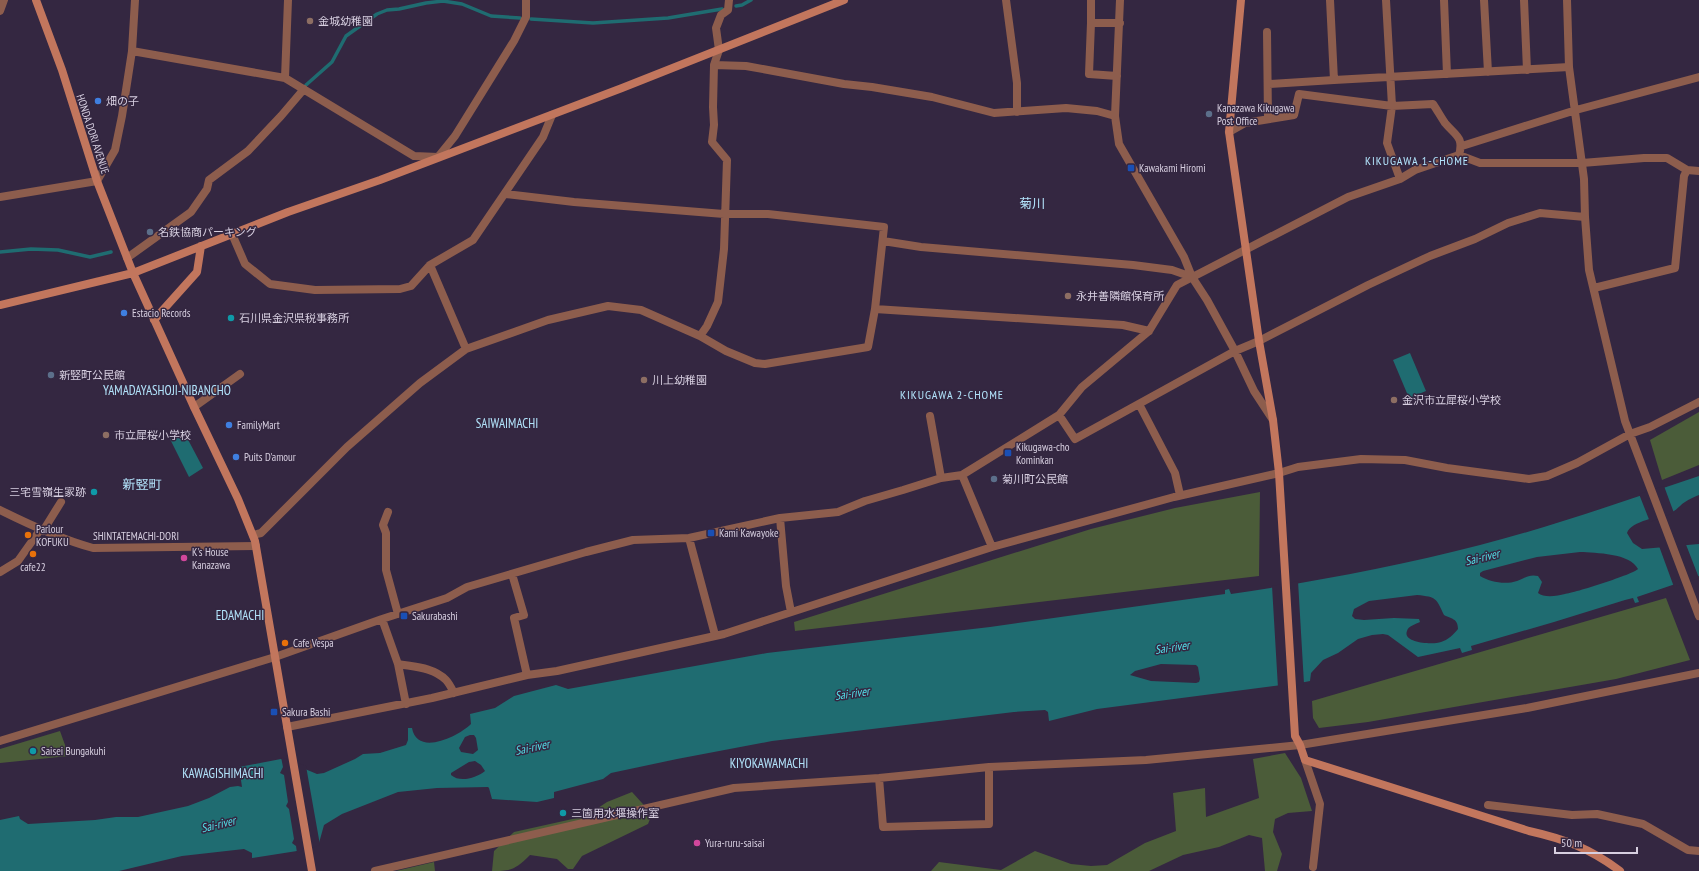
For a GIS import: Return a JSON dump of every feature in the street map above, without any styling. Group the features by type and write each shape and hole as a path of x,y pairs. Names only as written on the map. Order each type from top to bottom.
{"street":[{"path":"0,11 4,0"},
{"name":"HONDA DORI AVENUE","path":"36,0 62,70 98,181 133,273 238,499 256,546 312,871"},
{"path":"0,197 98,181 116,150 132,51 135,0"},
{"path":"285,78 288,0"},
{"path":"438,157 455,136 514,41 526,17 526,0"},
{"path":"700,336 707,326 718,302 724,249 727,160 712,142 714,125 714,65 719,50 716,28 721,15 728,10 729,0"},
{"path":"0,305 133,273 232,234 552,115 844,0"},
{"path":"1006,0 1017,83 1017,112"},
{"path":"1091,0 1089,74 1116,76"},
{"path":"1120,0 1115,116 1119,144 1184,257 1192,277 1207,300 1235,352 1254,392 1273,420"},
{"path":"1240,0 1229,132 1259,341 1273,420 1278,473 1295,736 1300,745 1320,804 1313,867"},
{"path":"1330,0 1334,80"},
{"path":"1386,0 1392,106 1387,142 1400,179"},
{"path":"1444,0 1447,74"},
{"path":"1484,0 1488,72"},
{"path":"1524,0 1527,70"},
{"path":"1567,0 1569,67 1576,110 1584,179 1585,217 1590,270 1625,421 1699,616"},
{"path":"1091,23 1120,23"},
{"path":"1267,32 1269,84 1268,119"},
{"path":"132,51 285,78 414,156 438,157"},
{"path":"714,65 746,66 844,84 932,97 994,114 1066,108 1097,111 1115,116"},
{"path":"1269,84 1569,67"},
{"path":"1462,146 1576,110 1699,77"},
{"path":"127,258 191,212 207,189 209,180 248,151 304,89"},
{"path":"1229,132 1244,123 1294,115 1299,94 1392,106 1433,104 1446,123 1458,134 1462,146 1459,156"},
{"path":"232,234 245,264 270,284 315,290 400,289 411,286 430,265 473,240 543,137 552,115"},
{"path":"0,741 275,658 382,619 447,598 467,587 633,540 689,538 780,518 838,512 865,501 941,478 962,475 1059,415 1082,387 1149,331 1177,285 1348,197 1400,179 1415,170 1459,156 1480,163 1582,163 1644,158 1667,158 1687,170 1699,171"},
{"path":"1594,288 1675,268 1684,176 1687,170"},
{"path":"252,535 261,533 372,424 420,383 466,349 548,320 608,306 641,310 700,336 726,351 755,363 765,364 868,347 875,309 884,227 768,214 724,214 574,202 505,194"},
{"path":"1059,415 1075,439 1235,352 1368,285 1430,256 1475,239 1508,223 1540,213 1585,217"},
{"path":"882,241 921,247 1134,265 1172,270 1192,277"},
{"path":"154,320 197,272 201,246"},
{"path":"430,265 466,349"},
{"path":"875,309 1123,325 1149,331"},
{"path":"194,406 240,374"},
{"path":"288,730 527,675 557,671 724,634 992,547 1180,495 1278,473 1298,467 1361,459 1398,460 1529,479 1547,476 1577,463 1699,402"},
{"path":"1139,404 1175,473 1180,495"},
{"path":"930,416 941,478"},
{"path":"962,475 992,547"},
{"path":"0,572 18,561 61,502"},
{"name":"SHINTATEMACHI-DORI","path":"0,510 41,531 70,542 93,548 256,546"},
{"path":"388,512 383,525 386,533 386,570 398,614"},
{"path":"780,518 786,586 791,612"},
{"path":"689,538 715,635"},
{"path":"512,574 524,615 514,618 527,675"},
{"path":"382,619 398,664 406,704"},
{"path":"398,664 432,671 446,680 454,693"},
{"path":"375,871 734,788 879,778 989,766 1146,760 1300,745 1527,708 1699,673"},
{"path":"1305,760 1529,831 1574,843 1596,854 1620,871"},
{"path":"879,778 884,828 989,824 989,766"},
{"path":"1488,805 1572,816 1597,814 1643,824 1688,850 1699,851"}],"shaded area":[{"path":"1699,412 1699,465 1662,480 1650,440"},
{"path":"1260,492 1259,576 795,631 794,622 1091,529 1175,508"},
{"path":"1666,598 1690,660 1616,679 1368,722 1319,728 1313,718 1312,701"},
{"path":"60,731 69,756 0,763 0,749"},
{"path":"1285,753 1301,778 1312,811 1288,813 1275,819 1273,832 1282,854 1277,871 1265,871 1262,838 1249,835 1219,847 1183,855 1149,871 931,871 939,862 1001,870 1035,851 1071,864 1091,866 1107,865 1145,843 1176,831 1173,793 1205,788 1206,817 1259,798 1253,759"},
{"path":"632,792 652,814 648,824 582,856 573,869 568,869 557,859 530,855 517,866 509,870 492,871 494,851 514,832 586,816 607,802"},
{"path":"434,862 435,871 396,871"}],"water":[{"path":"1410,353 1426,391 1409,398 1393,360"},
{"path":"184,432 203,468 189,477 170,439"},
{"name":"Sai-river","path":"1699,476 1699,495 1687,501 1672,512 1634,525 1627,533 1633,543 1642,549 1699,544 1699,576 1637,597 1639,602 1635,603 1633,598 1625,600 1471,646 1472,650 1462,653 1460,648 1418,657 1388,635 1372,635 1358,639 1338,653 1323,660 1311,673 1310,681 1305,682 1097,709 1049,721 1048,712 1045,710 1014,712 772,741 611,773 603,779 554,792 554,798 537,802 492,799 488,787 437,788 398,792 342,814 324,825 319,843 297,851 252,858 252,853 244,849 182,856 119,871 0,871 0,820 19,816 20,819 28,824 95,820 116,817 138,817 188,806 209,798 230,787 242,787 239,767 281,759 317,774 324,773 363,754 380,753 406,745 408,740 408,728 412,728 415,737 422,741 430,743 439,741 457,734 471,724 470,714 495,708 514,696 556,685 568,689 767,653 990,627 1225,594 1225,590 1229,589 1231,594 1325,579 1387,567 1508,538","holes":["1580,552 1612,555 1628,560 1638,569 1626,575 1591,587 1571,593 1551,596 1544,596 1538,593 1542,582 1538,576 1530,576 1517,581 1503,583 1488,580 1480,576 1480,573 1483,571 1537,557","1417,595 1429,597 1435,599 1444,615 1452,618 1457,623 1458,629 1450,637 1441,642 1425,643 1413,641 1407,635 1407,631 1410,626 1420,622 1419,619 1355,619 1352,616 1354,609 1369,601","1161,664 1196,665 1198,667 1200,679 1199,682 1196,683 1151,681 1130,675 1135,671","474,735 478,750 473,754 461,752 459,748 465,737","475,761 481,765 485,771 468,779 459,779 451,775 451,773 469,762"]}],"pier":[{"path":"1664,486 1674,513 1650,522 1639,494"},
{"path":"1685,542 1699,578 1674,587 1659,546"},
{"path":"1298,581 1304,684 1278,688 1272,586"},
{"path":"281,757 306,766 320,845 297,853 296,846 292,843 294,839 289,809 286,806 288,802 284,775 280,773 283,767"}],"waterway":[{"path":"736,6 742,5 751,0"},
{"path":"306,85 332,62 346,36 377,14 387,10 443,1 462,4 491,16 520,18"},
{"path":"531,19 593,23 668,18 722,9"},
{"path":"0,252 31,249 58,250 90,257 111,252"}],"place":[{"name":"金城幼稚園","path":"310,21"},
{"name":"畑の子","path":"98,101"},
{"name":"Kanazawa Kikugawa Post Office","path":"1209,114"},
{"name":"Kawakami Hiromi","path":"1131,168"},
{"name":"名鉄協商パーキング","path":"150,232"},
{"name":"永井善隣館保育所","path":"1068,296"},
{"name":"Estacio Records","path":"124,313"},
{"name":"石川県金沢県税事務所","path":"231,318"},
{"name":"新竪町公民館","path":"51,375"},
{"name":"川上幼稚園","path":"644,380"},
{"name":"金沢市立犀桜小学校","path":"1394,400"},
{"name":"FamilyMart","path":"229,425"},
{"name":"市立犀桜小学校","path":"106,435"},
{"name":"Kikugawa-cho Kominkan","path":"1008,453"},
{"name":"Puits D'amour","path":"236,457"},
{"name":"菊川町公民館","path":"994,479"},
{"name":"三宅雪嶺生家跡","path":"94,492"},
{"name":"Kami Kawayoke","path":"711,533"},
{"name":"Parlour KOFUKU","path":"28,535"},
{"name":"cafe22","path":"33,554"},
{"name":"K's House Kanazawa","path":"184,558"},
{"name":"Sakurabashi","path":"404,616"},
{"name":"Cafe Vespa","path":"285,643"},
{"name":"Sakura Bashi","path":"274,712"},
{"name":"Saisei Bungakuhi","path":"33,751"},
{"name":"三箇用水堰操作室","path":"563,813"},
{"name":"Yura-ruru-saisai","path":"697,843"}],"district":[{"name":"KIKUGAWA 1-CHOME","path":"1417,160"},
{"name":"菊川","path":"1032,203"},
{"name":"YAMADAYASHOJI-NIBANCHO","path":"167,390"},
{"name":"KIKUGAWA 2-CHOME","path":"952,394"},
{"name":"SAIWAIMACHI","path":"507,423"},
{"name":"新竪町","path":"142,484"},
{"name":"EDAMACHI","path":"240,615"},
{"name":"KIYOKAWAMACHI","path":"769,763"},
{"name":"KAWAGISHIMACHI","path":"223,773"}]}
